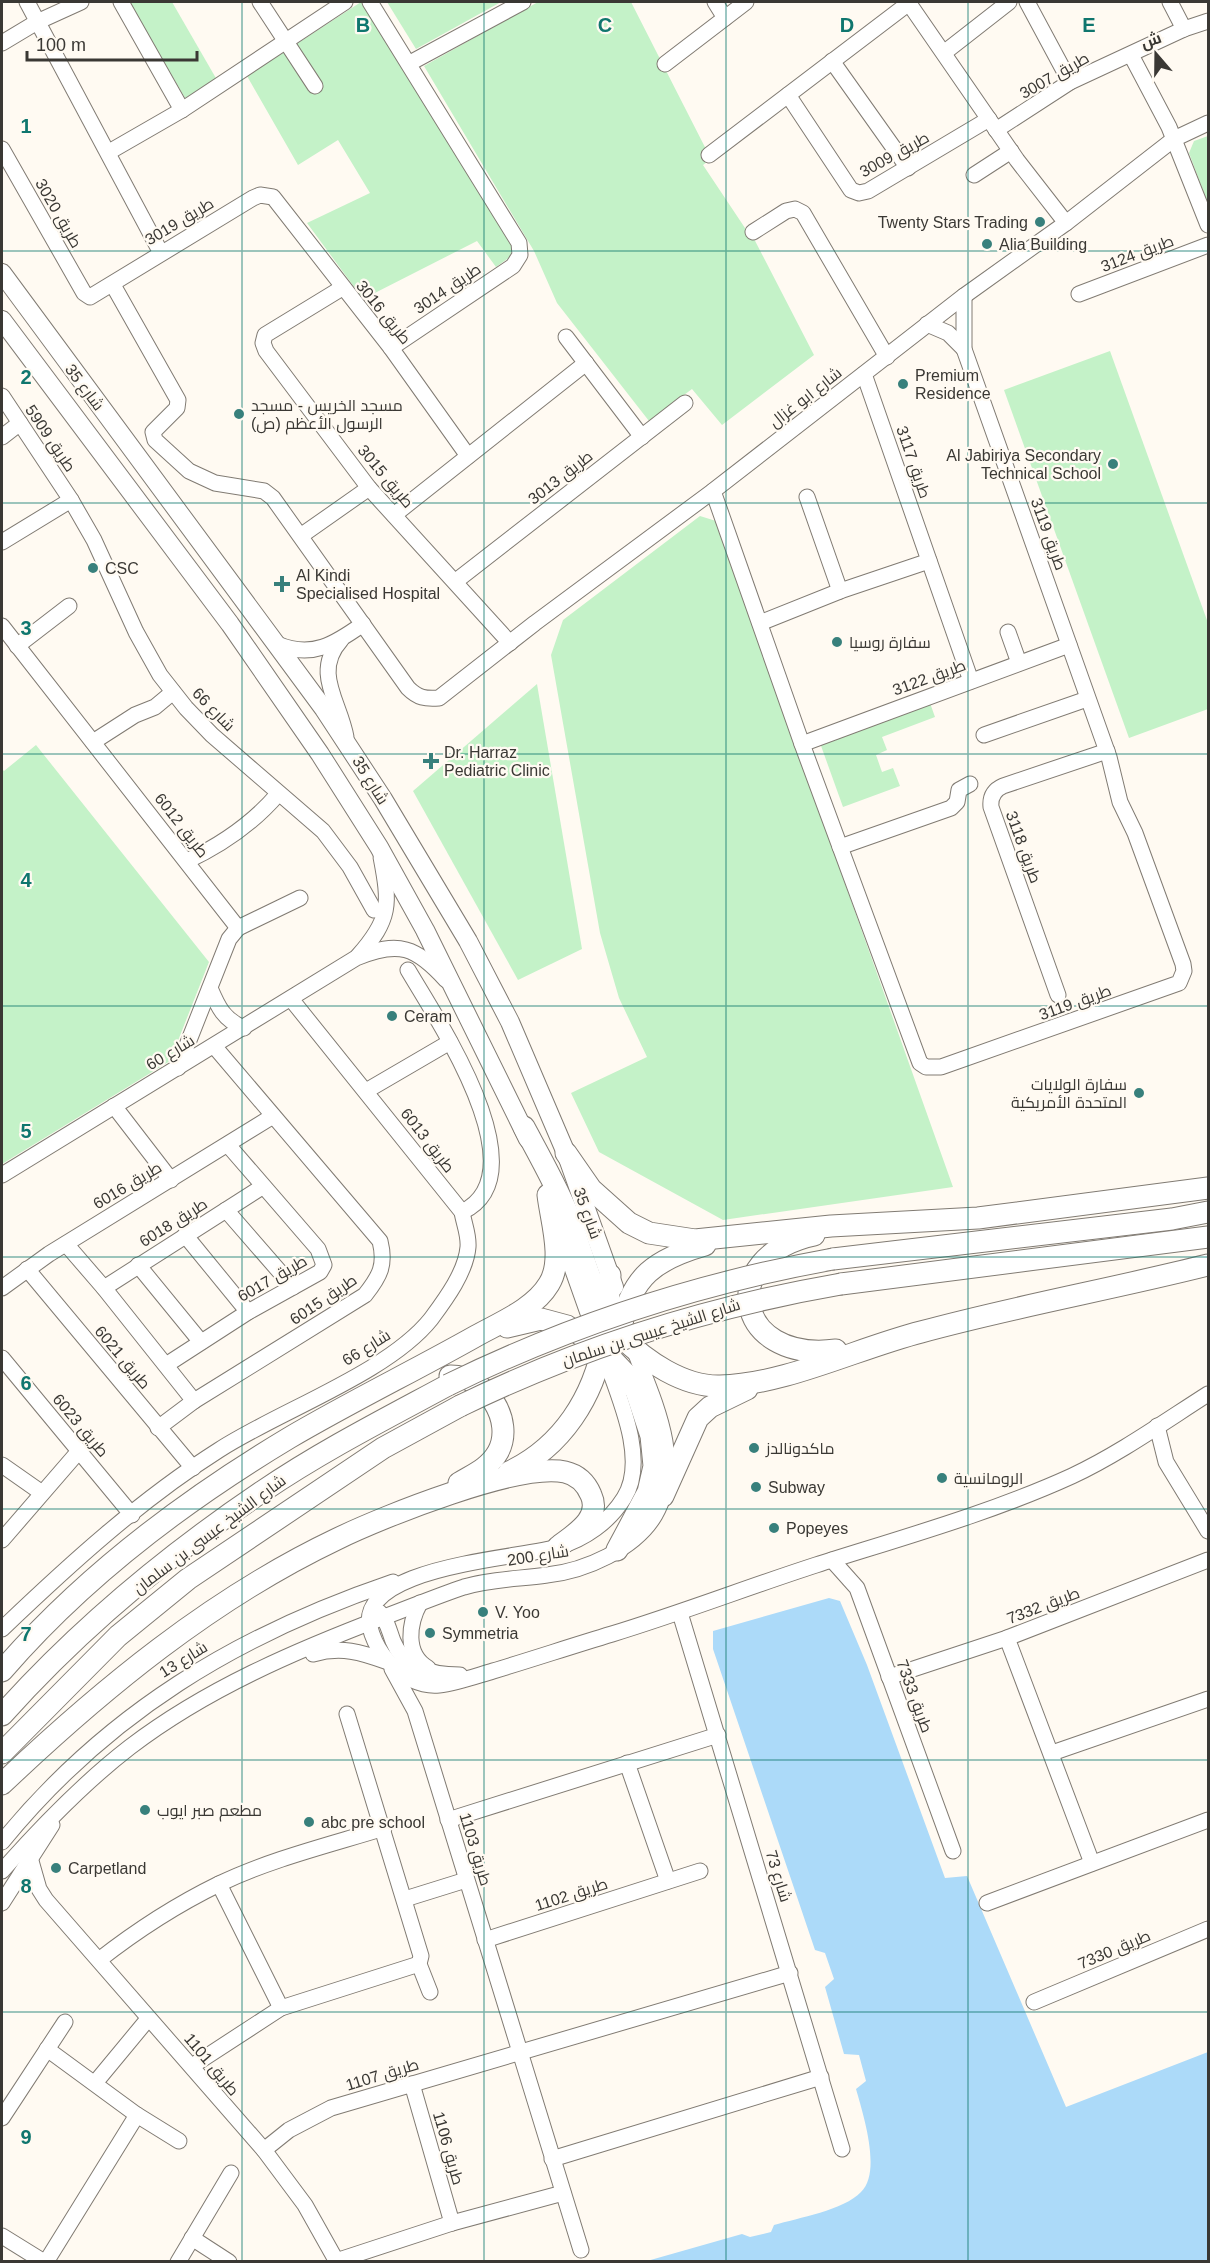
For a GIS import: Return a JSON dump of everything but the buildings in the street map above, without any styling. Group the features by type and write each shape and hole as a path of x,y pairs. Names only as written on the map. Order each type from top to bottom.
{"highway":[{"path":"524,1127 566,1210 621,1329 662,1367 701,1383 717,1386 747,1384 922,1331 1209,1265"},
{"path":"566,1153 591,1189 629,1223 649,1233 695,1240 812,1227 978,1218 1209,1188"},
{"path":"2,1671 75,1594 146,1534 215,1484 362,1397 445,1354 534,1301 549,1284 555,1268 556,1254 548,1195"},
{"name":"شارع الشيخ عيسى بن سلمان","path":"2,1715 39,1673 170,1558 263,1491 318,1456 448,1385 555,1337 669,1297 780,1269 834,1259 1172,1219 1209,1212"},
{"path":"877,1344 816,1352 790,1348 763,1330 747,1299 747,1289 755,1274 782,1247 811,1235 880,1223"},
{"path":"484,1484 527,1464 555,1441 578,1414 596,1374 610,1364 631,1293 645,1273 665,1259 735,1237"},
{"name":"شارع الشيخ عيسى بن سلمان","path":"2,1753 118,1636 188,1579 383,1448 459,1406 568,1358 673,1322 765,1297 841,1284 1209,1237"},
{"path":"610,1275 621,1329"},
{"path":"445,1354 506,1327 541,1319 567,1326 610,1364 636,1391 651,1436 654,1466 648,1492 617,1550"},
{"path":"362,1397 434,1376 455,1376 478,1384 495,1405 503,1421 503,1438 498,1452 488,1466 427,1502"},
{"path":"663,1496 698,1418 710,1407 728,1397 776,1377"},
{"path":"2,1784 103,1691 266,1577 338,1539 427,1502 484,1484 548,1472 565,1472 578,1477 587,1486 593,1499 592,1512 587,1525 558,1547"}],"main road":[{"name":"شارع 35","path":"2,273 346,740 468,941 510,1022 566,1153 610,1275"},
{"name":"شارع 35","path":"2,320 258,663 379,847 524,1127 610,1364"}],"street":[{"path":"27,2 161,252"},
{"path":"2,43 37,22 81,2"},
{"path":"121,2 182,110"},
{"path":"260,2 315,86"},
{"path":"109,152 182,110 345,2"},
{"path":"370,2 410,63 523,2"},
{"path":"715,2 725,18"},
{"path":"665,64 746,2"},
{"path":"709,155 909,2 1011,151 1066,223"},
{"path":"945,52 1009,2"},
{"path":"1027,2 1070,82"},
{"path":"1170,2 1185,30"},
{"name":"طريق 3007","path":"993,124 1070,82 1209,21"},
{"path":"1131,55 1174,139 1209,225"},
{"path":"832,61 908,168"},
{"name":"طريق 3014","path":"391,348 513,266 520,255 519,243 410,63"},
{"name":"طريق 3009","path":"788,95 851,190 859,193 868,191 993,124"},
{"name":"شارع ابو غزال","path":"363,624 408,688 417,696 426,699 439,698 713,491 927,324 1066,223 1174,139 1209,123"},
{"name":"طريق 3020","path":"2,149 86,295"},
{"path":"974,175 1011,151"},
{"name":"طريق 3019","path":"86,295 95,296 161,252 253,198 267,195"},
{"name":"طريق 3016","path":"267,195 278,201 342,288 391,348 468,456"},
{"path":"753,232 786,211 795,209 803,213 887,357"},
{"name":"طريق 3124","path":"1078,294 1209,245"},
{"path":"113,285 177,396 177,408 153,432 155,440 177,463 201,478 264,492 278,502 363,624 341,640 321,650 310,651 277,644"},
{"name":"طريق 3015","path":"342,288 265,335 263,342 266,351 369,488 510,643"},
{"path":"964,296 964,349"},
{"path":"927,324 948,333 964,349"},
{"path":"566,338 642,437"},
{"name":"طريق 3119","path":"713,491 916,1056 926,1067 941,1067 1175,986 1183,977 1183,964 1136,833 1120,801 1107,751 964,349"},
{"path":"394,515 586,363"},
{"name":"طريق 3117","path":"864,374 971,681"},
{"name":"طريق 5909","path":"2,396 71,500"},
{"name":"طريق 3013","path":"456,581 686,403"},
{"path":"2,437 20,423"},
{"path":"302,535 369,488"},
{"path":"807,497 840,591"},
{"path":"2,542 71,500"},
{"name":"شارع 66","path":"71,500 94,540 140,641 173,692 205,728 323,831 350,867 374,910"},
{"path":"760,623 840,591 929,561"},
{"path":"17,646 69,606"},
{"name":"طريق 6012","path":"2,626 238,928"},
{"path":"1008,632 1019,663"},
{"path":"341,640 328,660 326,672 346,740"},
{"name":"طريق 3122","path":"802,744 1069,645"},
{"path":"93,742 135,715 155,707 173,692"},
{"path":"984,735 1087,699"},
{"name":"طريق 3118","path":"1058,995 991,807 991,798 999,787 1107,751"},
{"path":"840,847 951,808 957,802 961,789 970,784"},
{"path":"187,861 206,852 233,833 256,816 278,794"},
{"path":"356,958 376,936 384,921 387,891 379,847"},
{"path":"178,1068 229,939 238,928 300,898"},
{"path":"356,958 373,951 395,947 410,950 427,959 453,987"},
{"name":"شارع 60","path":"2,1175 356,958"},
{"path":"408,970 450,1042 477,1100 487,1130 492,1164 487,1188 476,1203 462,1212"},
{"path":"210,988 230,1023 244,1028"},
{"name":"طريق 6013","path":"291,999 462,1212"},
{"path":"366,1091 450,1042"},
{"name":"طريق 6015","path":"158,1428 194,1401 365,1295 380,1277 384,1259 380,1241 214,1046"},
{"path":"114,1106 171,1180"},
{"name":"طريق 6016","path":"2,1288 66,1244 273,1116"},
{"name":"طريق 6017","path":"166,1365 248,1312 320,1272 324,1265 322,1257 228,1145"},
{"name":"طريق 6018","path":"104,1288 262,1186"},
{"path":"226,1210 293,1287"},
{"name":"شارع 66","path":"2,1629 63,1570 192,1468 251,1430 368,1369 418,1332 442,1302 466,1259 467,1235 462,1212"},
{"path":"186,1235 248,1312"},
{"path":"66,1244 194,1401"},
{"path":"138,1265 201,1342"},
{"name":"طريق 6021","path":"27,1269 192,1468"},
{"name":"شارع 200","path":"368,1623 465,1587 558,1573 585,1566 617,1550 639,1534 655,1515 663,1496 669,1470 665,1441 621,1329"},
{"name":"طريق 6023","path":"2,1358 132,1515"},
{"name":"شارع 200","path":"371,1607 381,1595 426,1574 558,1547 591,1533 611,1515 625,1497 633,1477 634,1453 610,1364"},
{"path":"189,1708 202,1710 262,1677 330,1649 353,1650 388,1662 411,1679 426,1685 450,1683 680,1613 968,1515 1072,1475 1209,1394"},
{"path":"1157,1426 1166,1462 1209,1531"},
{"path":"1136,1439 1166,1462"},
{"path":"2,1540 79,1451"},
{"path":"2,1464 42,1493"},
{"path":"855,1553 857,1588"},
{"name":"طريق 7333","path":"832,1560 857,1588 953,1851"},
{"name":"طريق 7332","path":"889,1677 1007,1638 1209,1560"},
{"name":"شارع 13","path":"2,1842 76,1761 119,1724 204,1666 270,1630 397,1580 426,1574"},
{"path":"334,1604 355,1602 371,1607 384,1617 395,1645 405,1660 420,1669 438,1674 478,1675"},
{"path":"420,1603 413,1616 411,1644 424,1666 438,1674"},
{"path":"371,1607 368,1623 376,1645 388,1662"},
{"name":"شارع 73","path":"680,1613 842,2149"},
{"path":"2,1871 63,1806 129,1748 189,1708 237,1680 368,1623"},
{"path":"1007,1638 1092,1863"},
{"name":"طريق 1103","path":"388,1662 415,1711 581,2250"},
{"path":"1052,1753 1209,1699"},
{"path":"347,1714 384,1828 421,1956 419,1964 430,1992"},
{"path":"448,1820 718,1735"},
{"path":"627,1763 668,1881"},
{"path":"4,1899 31,1861 63,1806"},
{"path":"987,1903 1209,1820"},
{"path":"99,1960 126,1938 219,1884 298,1854 384,1828"},
{"name":"طريق 1101","path":"31,1861 39,1889 46,1900 148,2019 192,2066 242,2128 264,2150 305,2205 336,2261"},
{"name":"طريق 1102","path":"485,1940 700,1871"},
{"path":"405,1899 466,1880"},
{"path":"219,1884 281,2008"},
{"path":"4,1899 26,1893 46,1900"},
{"name":"طريق 7330","path":"1034,2002 1209,1929"},
{"path":"192,2066 281,2008 419,1964"},
{"path":"519,2052 790,1973"},
{"path":"95,2083 148,2019"},
{"path":"2,2118 65,2022"},
{"path":"47,2049 137,2115 179,2141"},
{"name":"طريق 1107","path":"264,2150 289,2130 316,2114 519,2052"},
{"path":"552,2159 821,2077"},
{"name":"طريق 1106","path":"412,2084 452,2223"},
{"path":"2,2236 45,2262 137,2115"},
{"path":"178,2262 231,2173"},
{"path":"336,2261 452,2223 563,2193"},
{"path":"192,2238 229,2262"}],"green space":[{"path":"129,2 172,2 217,80 185,98"},
{"path":"361,2 365,2 513,247 510,257 496,267 477,241 363,299 307,223 370,193 338,140 298,165 247,76"},
{"path":"387,2 501,2 416,49"},
{"path":"538,2 631,2 711,159 703,165 749,234 751,233 814,355 722,425 692,389 649,421 557,303 534,251 424,66"},
{"path":"1208,136 1208,204 1189,153 1194,141"},
{"path":"1110,351 1208,623 1208,709 1129,738 1004,390"},
{"path":"700,516 716,521 953,1187 723,1220 599,1152 571,1093 647,1057 619,998 600,933 551,655 563,620"},
{"path":"537,684 582,949 518,980 413,791"},
{"path":"930,703 935,717 882,737 887,750 876,755 882,772 893,768 900,786 843,807 820,743"},
{"path":"36,745 209,962 170,1061 2,1164 2,769 4,771"}],"water":[{"path":"829,1598 840,1601 867,1665 945,1878 967,1876 1066,2107 1208,2052 1208,2261 647,2261 742,2234 750,2237 771,2232 774,2225 844,2204 861,2192 867,2183 870,2171 869,2142 856,2089 866,2081 859,2055 844,2054 825,1987 834,1979 825,1953 815,1950 713,1649 713,1631"}],"place":[{"name":"Twenty Stars Trading","path":"1040,222"},
{"name":"Alia Building","path":"987,244"},
{"name":"Premium Residence","path":"903,384"},
{"name":"مسجد الخريس - مسجد الرسول الأعظم (ص)","path":"239,414"},
{"name":"Al Jabiriya Secondary Technical School","path":"1113,464"},
{"name":"CSC","path":"93,568"},
{"name":"Al Kindi Specialised Hospital","path":"282,584"},
{"name":"سفارة روسيا","path":"837,642"},
{"name":"Dr. Harraz Pediatric Clinic","path":"431,761"},
{"name":"Ceram","path":"392,1016"},
{"name":"سفارة الولايات المتحدة الأمريكية","path":"1139,1093"},
{"name":"ماكدونالدز","path":"754,1448"},
{"name":"الرومانسية","path":"942,1478"},
{"name":"Subway","path":"756,1487"},
{"name":"Popeyes","path":"774,1528"},
{"name":"V. Yoo","path":"483,1612"},
{"name":"Symmetria","path":"430,1633"},
{"name":"مطعم صبر ايوب","path":"145,1810"},
{"name":"abc pre school","path":"309,1822"},
{"name":"Carpetland","path":"56,1868"}]}
